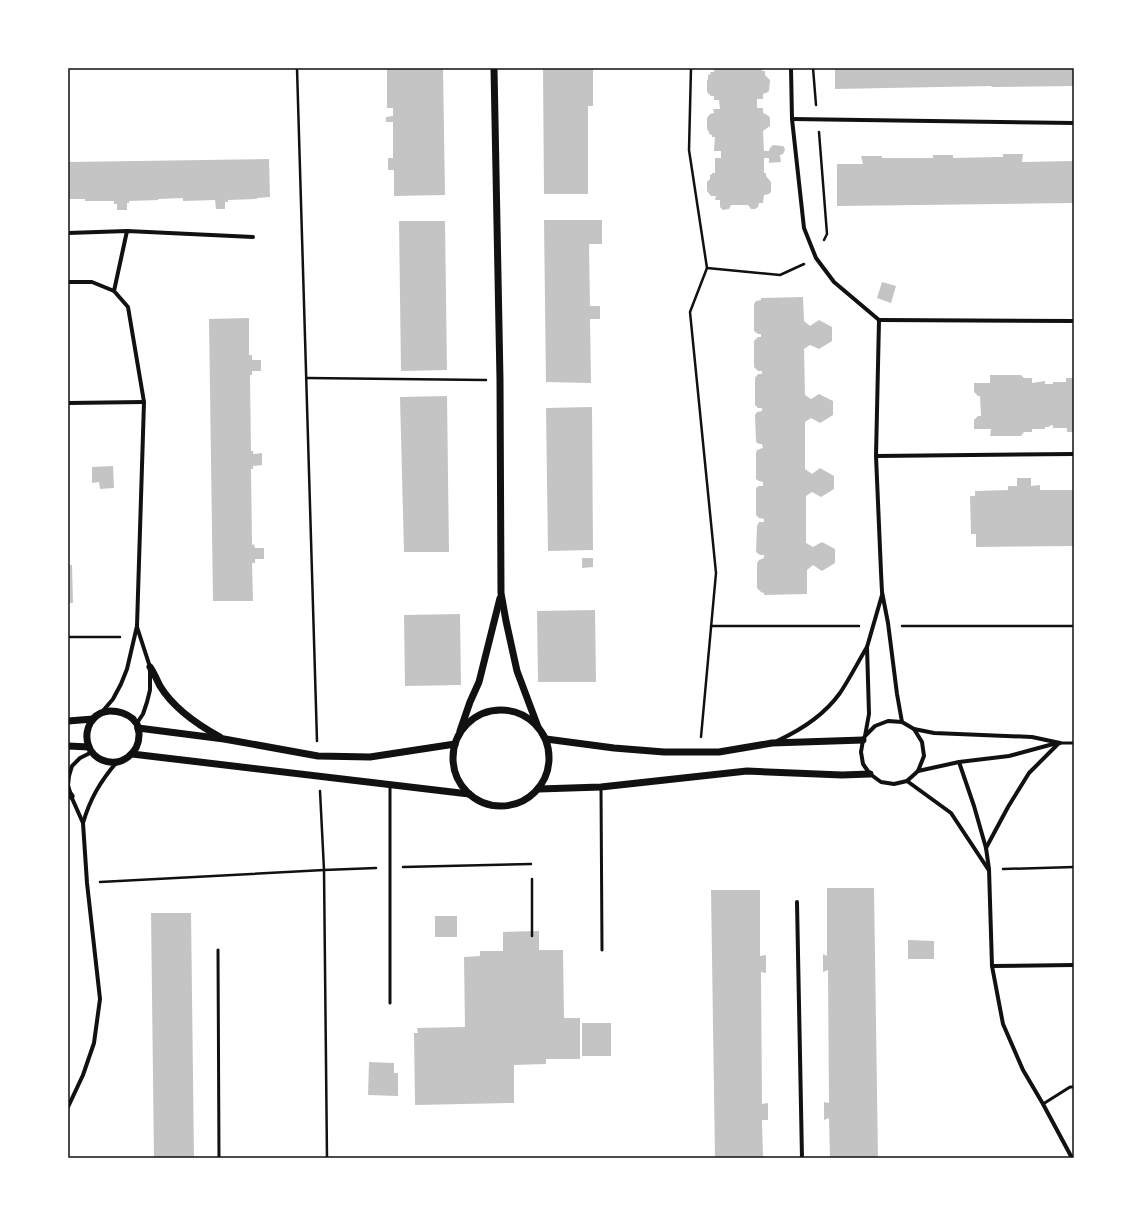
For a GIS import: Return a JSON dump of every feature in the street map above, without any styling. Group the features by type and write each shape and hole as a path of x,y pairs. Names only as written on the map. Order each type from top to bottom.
{"street":[{"path":"494,68 500,380 501,593 517,671 538,727 546,739 550,752 550,765 546,778 539,789 524,801 505,807 486,804 469,794 458,780 453,762 455,744 479,682 487,655 501,593"},
{"path":"791,68 792,119 804,228 816,258 834,282 880,320 1074,321"},
{"path":"792,119 1074,122"},
{"path":"114,291 127,231"},
{"path":"68,233 127,231 253,237"},
{"path":"68,282 92,282 114,291 128,307 144,402 137,626 127,669 121,684 113,699 101,713 93,719 88,728 86,737 90,749 98,758 107,762 116,763 125,760 132,754 137,746 139,737 138,726 150,690 150,667"},
{"path":"880,320 876,456 882,592 888,623 902,722"},
{"path":"68,403 144,402"},
{"path":"876,456 1074,454"},
{"path":"772,743 789,736 819,716 841,692 867,647 882,592"},
{"path":"137,626 150,667 160,686 171,700 200,726 224,739"},
{"path":"867,647 869,714 861,752 863,764 870,774 881,782 894,784 907,781 918,771 924,756 922,742 914,729"},
{"path":"459,734 471,720 488,711 506,710 524,715 538,727"},
{"path":"101,713 119,711 128,715 138,726 224,739 318,756 370,757 455,744"},
{"path":"68,721 93,719"},
{"path":"546,739 614,748 664,752 719,752 772,743 864,738 875,726 888,721 902,722 914,729 934,733 1032,738 1060,743"},
{"path":"918,771 959,762 1009,756 1060,743"},
{"path":"986,848 1008,807 1029,774 1060,743"},
{"path":"68,746 90,749"},
{"path":"83,823 69,794 68,785 72,766 90,749"},
{"path":"132,754 469,794"},
{"path":"959,762 986,848 989,869 992,966 1003,1024 1023,1070 1072,1158"},
{"path":"68,1107 83,1075 94,1043 100,999 87,883 83,823 95,791 116,763"},
{"path":"539,789 601,787 747,771 842,775 870,774"},
{"path":"907,781 951,813 989,869"},
{"path":"797,902 802,1158"},
{"path":"992,966 1074,965"}],"lane":[{"path":"1060,743 1074,743"},
{"path":"390,785 390,1003"},
{"path":"601,787 602,950"},
{"path":"218,950 219,1158"},
{"path":"1043,1104 1070,1087 1074,1087"}],"path":[{"path":"297,68 318,756"},
{"path":"691,68 689,150 708,268 690,312 716,573 700,752"},
{"path":"307,378 500,380"},
{"path":"68,638 135,636"},
{"path":"319,776 324,870 327,1158"},
{"path":"87,883 324,870 531,864"},
{"path":"989,869 1074,867"},
{"path":"532,879 532,936"}],"building":[{"path":"387,68 443,68 445,195 394,196 394,170 388,170 388,158 393,158 393,122 386,122 386,117 393,116 393,108 387,108"},
{"path":"543,68 593,68 593,106 588,106 588,194 544,194"},
{"path":"714,68 762,68 762,71 765,71 765,75 770,80 769,91 763,94 763,99 757,99 757,108 763,108 763,113 769,116 770,119 770,126 763,131 764,151 769,151 773,145 783,146 785,150 783,154 780,155 781,162 769,163 769,158 764,158 764,173 766,173 766,176 771,182 771,192 764,195 763,203 759,203 758,207 755,209 751,209 748,205 731,205 729,209 723,210 720,207 720,200 715,200 716,196 711,196 707,191 707,182 710,179 710,175 715,173 715,158 721,158 721,151 714,151 715,137 712,137 712,135 709,134 707,129 707,118 710,114 714,113 713,109 720,109 719,100 714,100 714,96 711,96 707,92 708,75 711,74 710,72 714,72"},
{"path":"835,68 1074,68 1074,86 835,89"},
{"path":"1003,154 1023,154 1022,162 1074,161 1074,203 837,206 837,164 863,164 861,156 882,156 882,158 933,158 933,155 953,155 953,158 1003,157"},
{"path":"269,159 270,197 228,200 228,202 225,202 225,209 216,209 215,200 183,201 183,198 129,201 129,203 127,203 127,210 117,210 117,204 114,204 114,201 85,201 85,199 68,199 68,162"},
{"path":"544,220 602,220 602,244 589,244 590,306 600,306 600,319 590,319 591,383 546,382"},
{"path":"399,221 445,221 447,370 401,371"},
{"path":"882,282 896,286 891,303 877,298"},
{"path":"803,297 804,321 810,326 819,320 832,327 832,341 819,349 810,345 804,349 805,395 811,399 819,394 833,401 833,415 820,423 811,418 805,422 805,469 812,474 820,468 834,476 834,489 821,497 812,492 806,496 806,543 813,547 822,542 835,549 835,563 822,571 813,565 807,570 807,594 764,595 764,593 757,588 757,563 759,560 764,558 764,555 760,555 756,552 757,526 759,522 764,522 764,519 759,518 756,515 756,488 763,486 763,482 756,479 756,453 757,450 763,448 762,444 756,442 755,415 757,412 762,411 762,408 758,408 755,405 755,378 758,374 762,374 762,371 758,371 754,367 754,341 758,337 761,337 761,334 754,331 754,304 756,301 761,300 761,298"},
{"path":"249,318 249,355 252,355 252,360 261,360 261,371 252,371 252,375 250,375 251,451 253,451 253,454 262,453 262,465 253,466 253,469 251,469 252,545 254,544 255,548 264,548 264,559 255,559 255,563 252,563 253,601 213,601 209,319"},
{"path":"990,375 1021,375 1024,378 1032,378 1032,383 1045,381 1045,384 1053,384 1053,382 1066,382 1066,378 1074,378 1074,432 1067,432 1067,428 1053,428 1053,425 1045,427 1045,429 1032,429 1032,432 1024,432 1021,436 990,436 991,429 974,429 974,420 978,416 981,416 980,396 974,392 974,383 990,383"},
{"path":"447,396 449,552 404,552 400,397"},
{"path":"592,407 593,550 548,551 546,408"},
{"path":"113,466 114,488 100,489 99,482 92,483 92,467"},
{"path":"1017,478 1031,478 1031,486 1040,485 1040,490 1074,490 1074,546 976,547 976,534 971,534 970,496 975,496 975,491 1008,490 1008,486 1017,486"},
{"path":"582,558 593,558 593,567 582,568"},
{"path":"68,565 72,565 73,603 68,603"},
{"path":"595,610 596,682 538,682 537,611"},
{"path":"460,614 461,685 405,686 404,615"},
{"path":"827,888 874,888 878,1158 830,1158 829,1118 824,1120 824,1102 829,1103 828,970 823,972 823,954 827,956"},
{"path":"711,890 760,890 760,956 766,955 766,973 761,972 762,1104 768,1103 768,1120 762,1120 763,1158 715,1158"},
{"path":"151,913 191,913 194,1158 154,1158"},
{"path":"435,916 457,916 457,937 435,937"},
{"path":"539,931 539,950 563,950 564,1018 580,1018 580,1059 546,1059 546,1064 514,1065 514,1103 415,1105 414,1033 418,1033 417,1028 465,1027 464,957 480,956 480,951 503,951 503,932"},
{"path":"908,940 934,941 934,959 908,959"},
{"path":"582,1023 611,1023 611,1056 582,1056"},
{"path":"369,1062 394,1063 394,1073 398,1073 398,1096 368,1095"}]}
